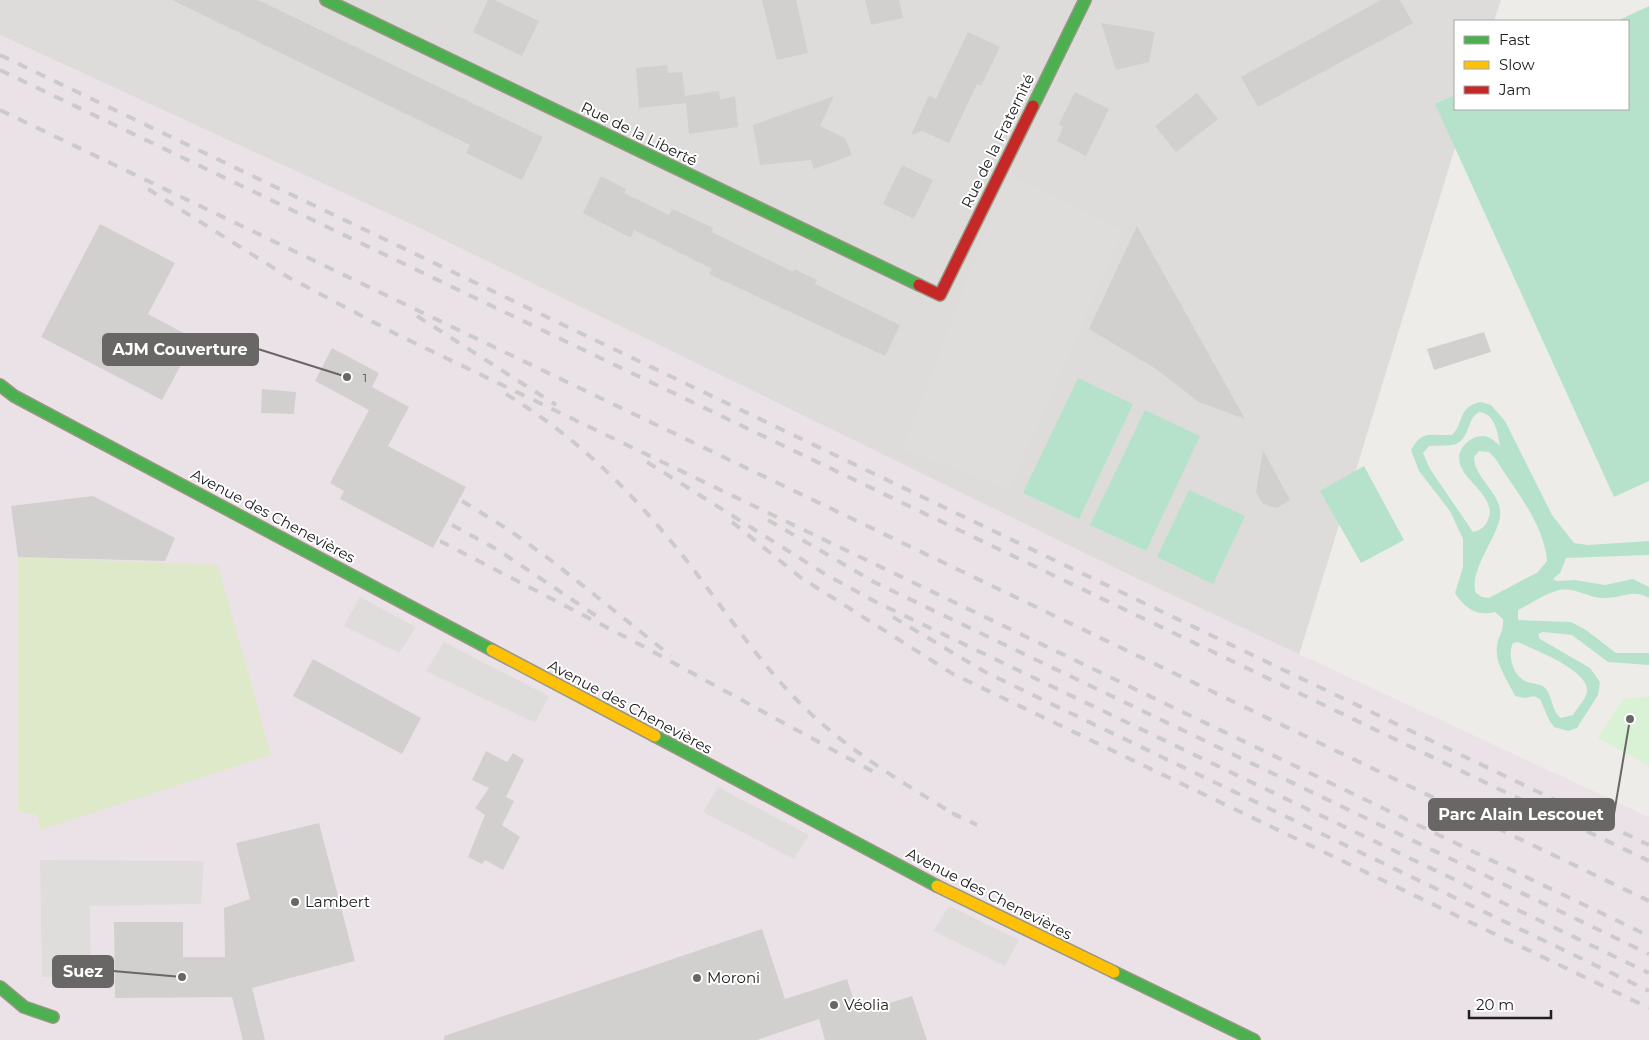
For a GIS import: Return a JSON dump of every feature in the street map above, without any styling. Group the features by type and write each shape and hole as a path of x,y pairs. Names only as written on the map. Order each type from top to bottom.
{"street":[{"name":"Rue de la Liberté","path":"326,0 940,295"},
{"name":"Rue de la Fraternité","path":"940,295 1084,0"},
{"name":"Avenue des Chenevières","path":"0,385 30,404 954,895 1254,1040"},
{"path":"0,987 10,1000 32,1012 53,1017"}],"shaded area":[{"path":"0,0 1501,0 1494,20 1454,20 1454,110 1467,110 1299,655 1123,572 419,228 0,35"},
{"path":"0,35 419,228 1123,572 1649,817 1649,1040 0,1040"},
{"path":"1007,174 1123,232 1009,490 903,449"},
{"path":"360,597 416,627 399,653 344,626"},
{"path":"444,642 549,696 535,723 426,671"},
{"path":"718,787 809,835 794,859 703,812"},
{"path":"40,860 204,861 201,904 90,906 91,976 42,977"},
{"path":"949,906 1019,940 1005,966 933,931"}],"green space":[{"path":"1649,6 1649,481 1614,497 1435,104 1454,95 1454,110 1629,110 1629,20 1619,20"},
{"path":"1078,378 1133,404 1079,519 1023,493"},
{"path":"1481,402 1491,405 1505,421 1552,515 1574,543 1588,545 1649,541 1649,555 1566,558 1560,573 1553,579 1557,581 1575,580 1605,585 1633,579 1649,587 1649,598 1638,594 1610,598 1598,597 1562,590 1546,595 1518,610 1518,620 1571,622 1586,630 1616,653 1649,653 1649,665 1608,662 1572,635 1543,632 1538,634 1540,639 1590,668 1600,682 1598,695 1577,728 1568,731 1554,727 1540,699 1534,696 1525,698 1515,696 1502,672 1498,659 1497,646 1503,628 1503,619 1495,612 1483,613 1472,610 1455,593 1463,567 1463,539 1450,511 1419,471 1411,450 1415,443 1424,436 1452,435 1465,411 1473,404","holes":["1479,412 1489,416 1492,420 1497,430 1500,446 1488,437 1482,436 1471,439 1460,453 1459,458 1463,471 1481,492 1489,507 1486,524 1480,530 1473,532 1430,469 1423,453 1429,446 1458,443 1465,436 1472,419","1479,451 1489,452 1495,458 1534,520 1545,547 1547,561 1538,572 1489,598 1482,597 1476,593 1476,575 1498,525 1500,508 1493,493 1478,472 1474,457","1518,642 1547,655 1580,676 1586,684 1587,692 1573,715 1561,718 1555,711 1547,690 1540,685 1525,681 1517,674 1511,659 1513,643"]},
{"path":"1145,410 1200,436 1146,551 1090,525"},
{"path":"1364,466 1404,540 1361,563 1320,491"},
{"path":"1189,490 1245,516 1213,584 1157,557"},
{"path":"18,557 218,565 271,755 40,830 37,815 18,811"},
{"path":"1649,696 1649,766 1598,738 1623,699"}],"building":[{"path":"172,0 258,0 543,137 522,180 466,153 470,145"},
{"path":"488,0 494,0 539,21 522,56 473,32"},
{"path":"762,0 796,0 808,53 777,60"},
{"path":"865,0 899,0 903,18 871,25"},
{"path":"1381,0 1400,0 1413,23 1258,107 1241,77"},
{"path":"1101,23 1155,32 1149,62 1116,70"},
{"path":"968,32 1000,47 981,86 977,84 949,143 922,131 911,135 929,95 936,99"},
{"path":"667,65 668,73 682,72 685,96 719,91 720,100 735,96 738,127 689,134 686,103 639,108 636,68"},
{"path":"1075,92 1109,109 1086,156 1057,141 1063,127 1059,124"},
{"path":"1197,93 1218,119 1176,152 1155,126"},
{"path":"834,96 820,126 845,138 852,155 814,169 811,160 760,165 753,125"},
{"path":"902,165 933,180 914,219 883,204"},
{"path":"601,176 626,189 624,193 669,215 672,209 713,228 712,232 793,272 794,269 817,280 815,284 900,325 885,356 709,274 712,269 634,230 631,238 583,213"},
{"path":"100,224 175,263 148,314 195,339 162,400 41,337"},
{"path":"1137,226 1245,419 1199,402 1156,369 1089,329"},
{"path":"1484,332 1491,352 1434,370 1427,349"},
{"path":"332,348 379,373 372,387 409,407 388,446 466,487 433,548 340,499 344,491 330,483 369,410 315,381"},
{"path":"262,389 296,392 294,414 261,413"},
{"path":"1263,450 1290,500 1277,508 1263,504 1256,492"},
{"path":"93,496 175,538 165,561 18,557 11,506"},
{"path":"313,659 421,718 402,754 293,696"},
{"path":"486,751 507,762 513,753 524,760 506,797 514,801 502,825 520,837 503,870 485,860 482,864 468,857 485,815 475,808 489,788 472,780"},
{"path":"319,823 355,961 252,988 265,1040 243,1040 232,997 115,998 114,922 183,922 183,957 225,957 224,908 250,899 236,843"},
{"name":"Moroni","path":"762,929 785,999 847,979 858,1013 912,996 927,1040 825,1040 819,1019 757,1040 444,1040 444,1036"}],"railway":[{"path":"0,55 1649,845"},
{"path":"0,70 1649,861"},
{"path":"0,110 1649,901"},
{"path":"148,189 288,277 396,334 1649,936"},
{"path":"417,316 556,405"},
{"path":"506,394 557,429 580,448 602,467 643,509 683,556 765,664 800,704 869,760 957,816"},
{"path":"647,462 825,574 874,601 1649,973"},
{"path":"462,501 509,530 552,561 671,656"},
{"path":"768,520 874,582 1649,954"},
{"path":"732,522 800,577 953,674 1649,1008"},
{"path":"452,525 498,550 598,617"},
{"path":"440,541 637,643 881,776"},
{"path":"893,617 985,672 1649,991"},
{"path":"952,813 977,825"}],"traffic: fast":[{"path":"326,0 919,285"},
{"path":"1033,106 1085,0"},
{"path":"0,385 14,396 492,650"},
{"path":"655,736 937,886"},
{"path":"1114,972 1254,1040"},
{"path":"0,987 24,1007 53,1017"}],"traffic: slow":[{"path":"492,650 655,736"},
{"path":"937,886 1114,972"}],"traffic: jam":[{"path":"919,285 940,295 1033,106"}],"place":[{"name":"AJM Couverture","path":"347,377"},
{"name":"Parc Alain Lescouet","path":"1630,719"},
{"name":"Lambert","path":"295,902"},
{"name":"Suez","path":"182,977"},
{"name":"Moroni","path":"697,978"},
{"name":"Véolia","path":"834,1005"}]}
